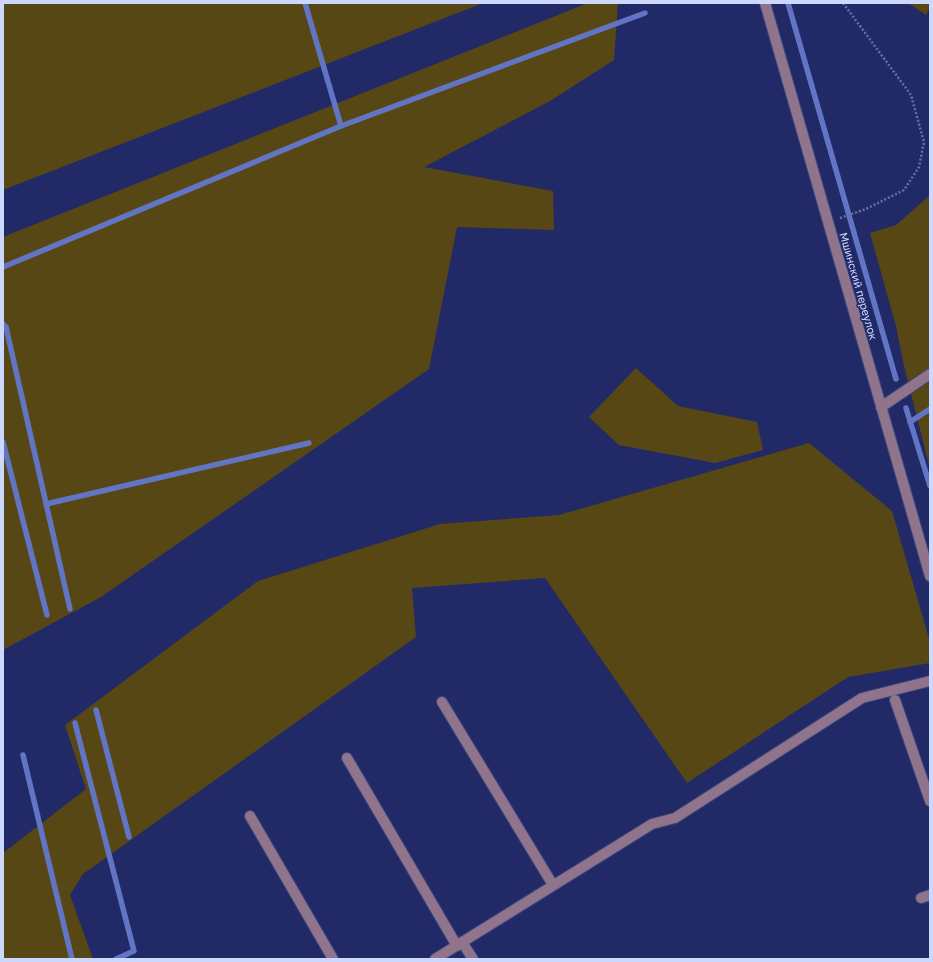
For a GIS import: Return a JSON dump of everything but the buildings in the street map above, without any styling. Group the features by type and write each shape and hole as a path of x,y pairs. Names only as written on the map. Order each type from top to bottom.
{"street":[{"name":"Мшинский переулок","path":"765,3 880,407 930,576"},
{"path":"880,407 930,374"},
{"path":"435,959 652,824 675,818 862,698 930,681"},
{"path":"895,700 930,801"},
{"path":"442,702 554,885"},
{"path":"348,758 460,944 473,959"},
{"path":"250,816 333,959"}],"path":[{"path":"842,217 866,209 904,190 919,167 924,142 911,95 843,3"}],"shaded area":[{"path":"3,3 483,3 3,190"},
{"path":"588,3 618,3 614,60 550,101 424,167 553,191 554,230 457,227 429,369 101,597 3,650 3,237"},
{"path":"908,3 930,3 930,7 926,15"},
{"path":"930,195 930,469 904,366 896,326 870,233 896,225"},
{"path":"636,368 678,406 757,422 763,450 715,463 619,445 589,417"},
{"path":"809,443 892,511 930,642 930,663 848,677 687,783 545,578 412,588 416,637 83,874 70,895 93,959 3,959 3,853 86,789 65,725 258,581 440,524 559,515"}],"waterway":[{"path":"305,3 341,126"},
{"path":"788,3 896,379"},
{"path":"3,267 341,126 645,13"},
{"path":"3,324 6,327 70,609"},
{"path":"906,408 930,486"},
{"path":"910,422 930,409"},
{"path":"3,442 47,615"},
{"path":"46,504 309,443"},
{"path":"96,710 129,837"},
{"path":"75,723 134,951 116,959"},
{"path":"23,755 72,959"}]}
